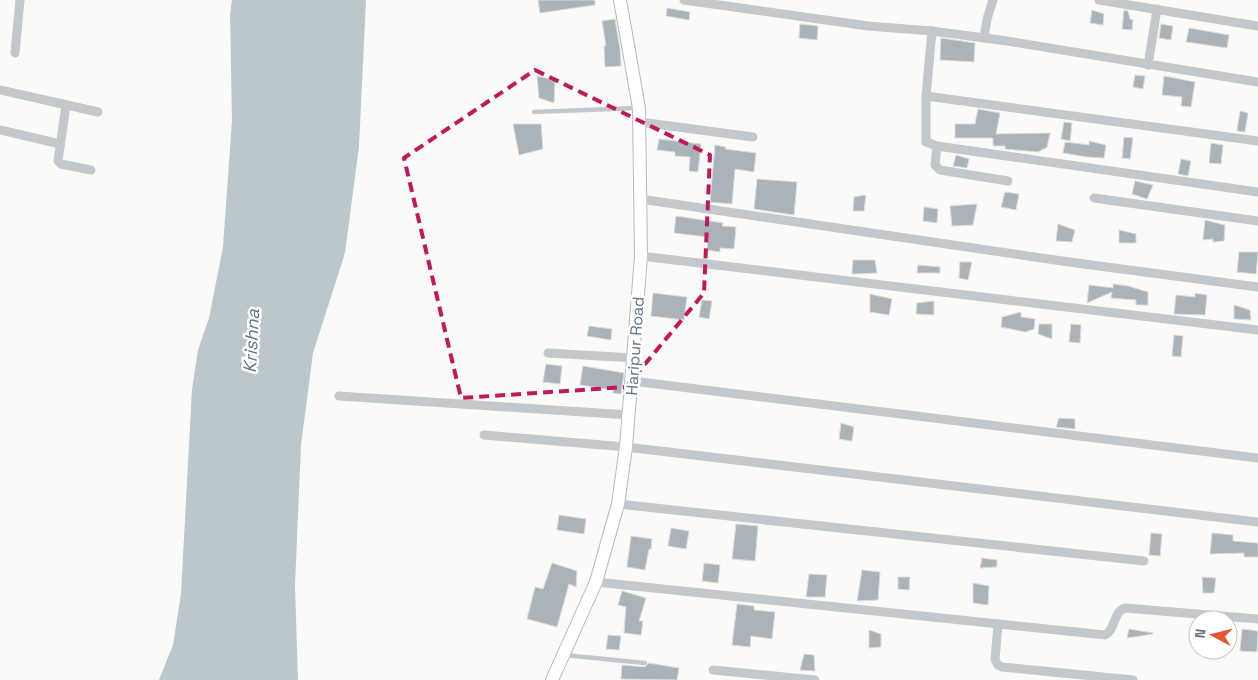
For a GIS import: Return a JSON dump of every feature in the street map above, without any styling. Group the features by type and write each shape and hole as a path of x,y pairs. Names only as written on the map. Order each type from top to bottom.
{"street":[{"path":"15,53 20,0"},
{"name":"Haripur Road","path":"552,680 596,582 618,504 626,447 641,256 640,108 620,0"},
{"path":"684,0 868,26 932,31 984,38 1258,82"},
{"path":"984,38 993,0"},
{"path":"1100,0 1258,26"},
{"path":"1148,65 1157,9"},
{"path":"932,31 926,96 926,142 937,146 1258,192"},
{"path":"0,90 98,112"},
{"path":"926,96 1258,141"},
{"path":"66,105 58,161 61,164 91,170"},
{"path":"640,122 754,137"},
{"path":"0,130 60,144"},
{"path":"937,146 935,165 940,170 1008,181"},
{"path":"1094,198 1258,221"},
{"path":"640,199 1258,287"},
{"path":"641,256 1258,330"},
{"path":"548,353 634,358"},
{"path":"632,381 1258,458"},
{"path":"339,396 629,415"},
{"path":"484,434 626,447 1258,522"},
{"path":"618,504 1144,561"},
{"path":"596,582 1105,635 1111,631 1117,613 1125,608 1258,619"},
{"path":"998,624 994,660 1002,667 1133,680"},
{"path":"713,670 753,677 815,680"}],"lane":[{"path":"534,112 640,108"},
{"path":"563,655 645,663"}],"highlighted area":[{"path":"535,70 710,155 704,293 626,387 461,398 404,158"}],"water":[{"name":"Krishna","path":"232,0 366,0 359,146 345,253 313,353 301,445 295,585 298,680 159,680 173,645 181,594 192,389 198,350 209,318 223,247 232,121 230,15"}],"building":[{"path":"538,0 595,0 595,5 540,13"},
{"path":"667,8 690,12 689,20 666,16"},
{"path":"1092,10 1104,14 1103,25 1090,23"},
{"path":"1124,10 1128,11 1130,19 1133,20 1132,30 1122,29"},
{"path":"615,19 621,66 605,67 604,46 606,46 602,21"},
{"path":"800,24 818,26 817,40 799,38"},
{"path":"1161,24 1173,26 1171,40 1159,38"},
{"path":"1189,28 1229,35 1227,48 1186,42"},
{"path":"941,38 975,43 974,62 940,60"},
{"path":"1135,75 1145,76 1143,89 1133,87"},
{"path":"537,76 555,80 554,103 539,98"},
{"path":"1164,76 1195,82 1191,107 1181,106 1182,97 1162,95"},
{"path":"978,109 1000,113 996,134 1050,133 1047,147 1038,152 1005,149 1005,146 993,146 993,138 955,138 955,124 975,124"},
{"path":"1240,111 1248,113 1245,132 1237,131"},
{"path":"1064,122 1072,123 1070,141 1061,139"},
{"path":"513,124 541,124 543,149 519,155"},
{"path":"1124,137 1133,138 1130,159 1122,158"},
{"path":"659,139 701,144 698,172 689,171 690,157 675,156 675,152 657,150"},
{"path":"1089,141 1106,145 1104,158 1063,153 1065,142 1089,145"},
{"path":"1211,143 1223,145 1221,164 1209,163"},
{"path":"715,145 726,147 725,149 756,153 754,172 735,169 732,204 710,202"},
{"path":"956,155 969,159 967,168 953,166"},
{"path":"1181,159 1191,161 1188,176 1178,174"},
{"path":"757,179 797,182 794,215 754,209"},
{"path":"1135,181 1153,185 1147,199 1132,194"},
{"path":"1005,192 1019,194 1016,210 1001,207"},
{"path":"866,195 864,211 853,211 854,197"},
{"path":"977,204 973,225 952,226 950,206"},
{"path":"924,207 938,209 937,223 923,221"},
{"path":"676,216 723,223 722,226 736,227 734,249 720,248 720,252 707,250 708,237 674,233"},
{"path":"1205,220 1225,225 1224,241 1213,242 1213,239 1203,240"},
{"path":"1058,224 1075,230 1072,242 1056,241"},
{"path":"1119,230 1136,234 1136,243 1119,243"},
{"path":"1239,252 1258,252 1256,274 1237,272"},
{"path":"853,260 875,260 877,273 852,274"},
{"path":"960,262 972,262 968,280 959,278"},
{"path":"918,265 940,267 940,273 917,273"},
{"path":"1113,284 1148,292 1148,305 1136,305 1136,300 1111,298 1112,292 1087,303 1089,285 1113,288"},
{"path":"653,293 687,297 684,320 651,316"},
{"path":"1195,293 1207,295 1205,315 1174,314 1176,295 1195,297"},
{"path":"870,294 892,299 889,315 870,312"},
{"path":"702,300 712,301 709,319 699,317"},
{"path":"934,301 934,315 916,314 917,303"},
{"path":"1234,305 1250,310 1251,320 1234,319"},
{"path":"1021,312 1021,317 1035,319 1034,329 1025,332 1001,327 1002,317"},
{"path":"1039,324 1052,324 1052,339 1038,334"},
{"path":"1071,324 1081,325 1080,343 1069,342"},
{"path":"589,326 612,329 611,340 587,336"},
{"path":"1174,335 1183,336 1181,357 1172,356"},
{"path":"546,364 562,366 560,384 543,382"},
{"path":"583,366 624,373 621,394 613,393 613,390 580,385"},
{"path":"1059,418 1075,419 1075,429 1056,427"},
{"path":"841,423 854,427 852,441 839,439"},
{"path":"559,515 586,519 584,534 557,530"},
{"path":"736,524 758,526 755,561 732,559"},
{"path":"671,528 689,531 686,549 668,546"},
{"path":"1151,533 1162,534 1160,556 1149,555"},
{"path":"1212,533 1233,535 1233,541 1258,543 1258,557 1244,557 1244,553 1210,554"},
{"path":"631,536 652,539 645,570 627,567"},
{"path":"982,558 997,560 997,567 980,568"},
{"path":"552,563 577,571 576,587 569,584 557,627 527,619 535,587 543,589"},
{"path":"704,563 720,565 718,583 702,581"},
{"path":"862,570 880,572 878,600 857,601"},
{"path":"809,574 827,575 825,597 806,597"},
{"path":"898,577 910,577 909,590 898,589"},
{"path":"1202,577 1216,578 1214,593 1203,593"},
{"path":"973,583 989,586 988,605 973,603"},
{"path":"622,591 646,598 639,621 643,621 641,635 624,633 626,607 618,605"},
{"path":"737,604 754,606 754,610 775,612 772,639 751,636 750,647 732,645"},
{"path":"1129,629 1153,633 1153,634 1127,638"},
{"path":"1242,629 1258,631 1257,652 1240,651"},
{"path":"869,630 881,634 881,647 869,648"},
{"path":"608,635 621,636 619,650 606,649"},
{"path":"804,654 814,655 815,671 800,670"},
{"path":"649,663 679,668 677,680 621,679 622,665 645,667"}]}
